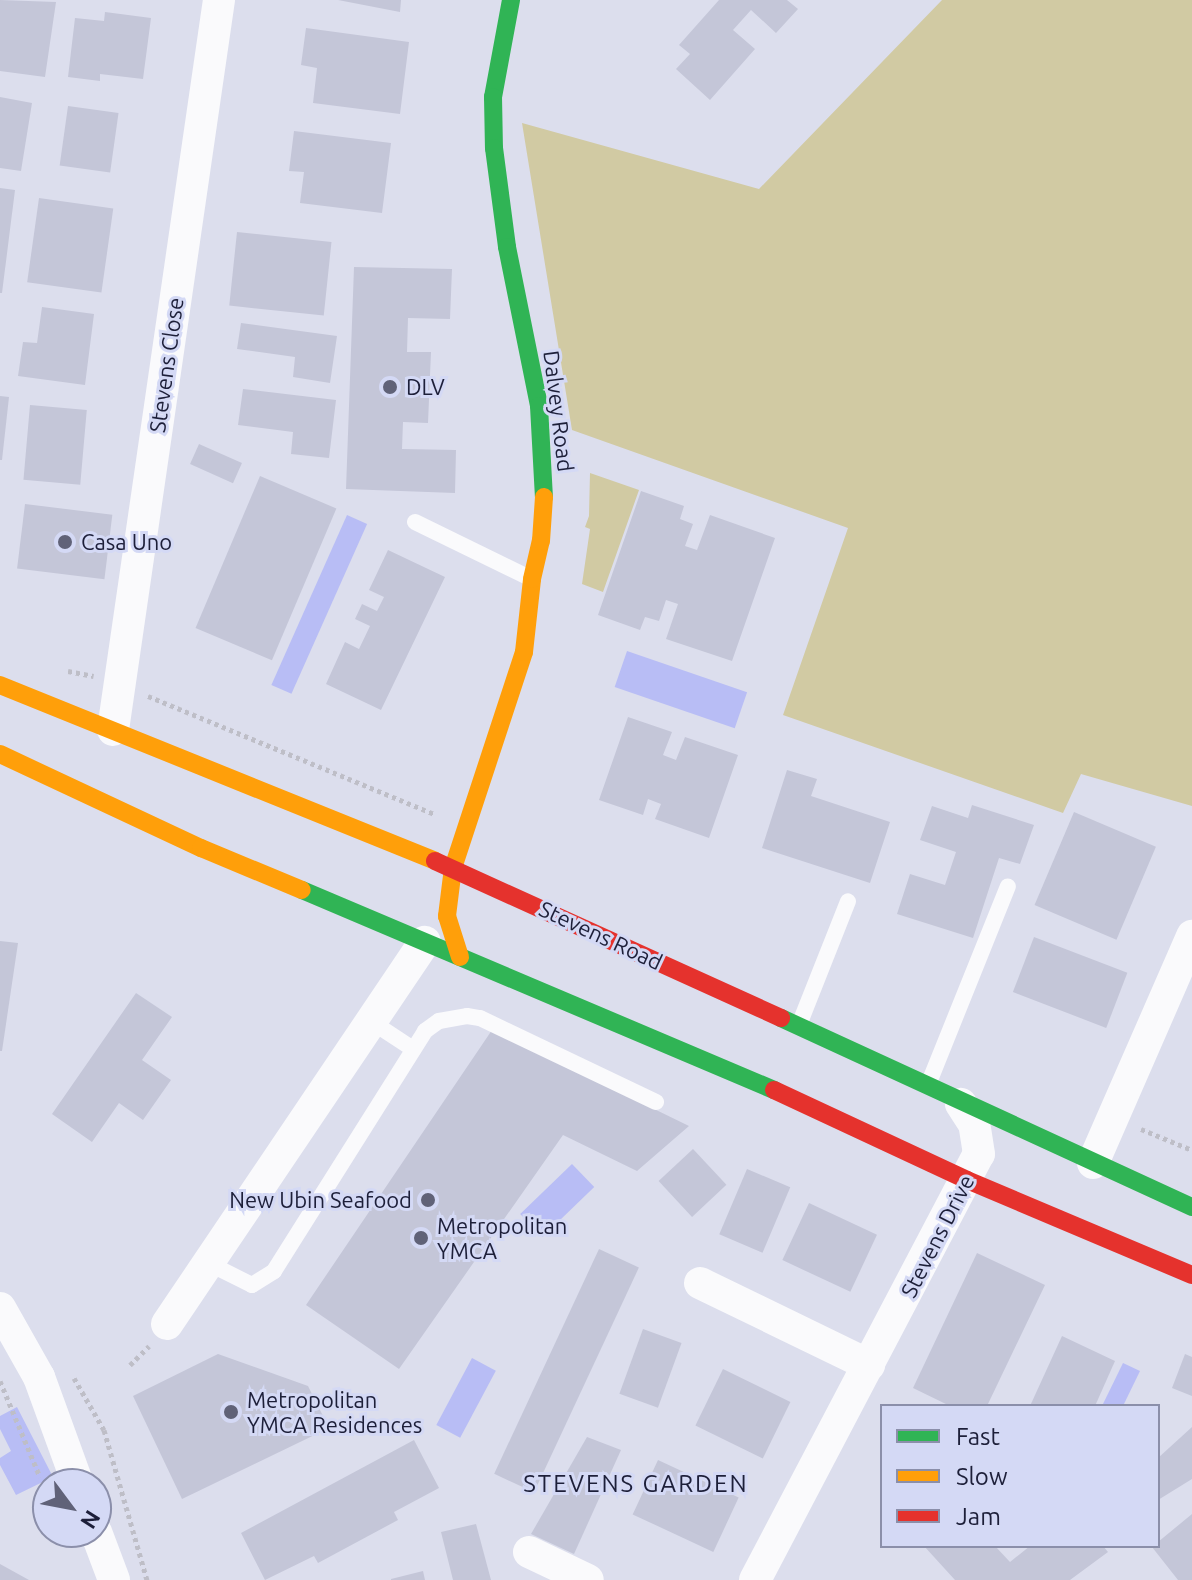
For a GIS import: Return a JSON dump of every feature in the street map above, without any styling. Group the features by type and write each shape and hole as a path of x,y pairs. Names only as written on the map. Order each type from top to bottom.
{"main road":[{"name":"Dalvey Road","path":"460,957 447,916 453,868 524,652 532,579 541,541 544,462 539,406 507,247 494,148 493,97 511,0"},
{"name":"Stevens Road","path":"0,685 453,868 927,1087 1038,1146 1093,1163 1192,1207"},
{"path":"0,754 201,848 732,1070 967,1180 1192,1275"},
{"path":"1033,1192 1043,1207 1072,1226"}],"street":[{"name":"Stevens Close","path":"113,730 219,0"},
{"path":"1093,1163 1192,936"},
{"path":"162,1331 369,1020 425,942"},
{"name":"Stevens Drive","path":"755,1580 979,1154 974,1124 961,1104"},
{"path":"700,1283 869,1365"},
{"path":"0,1308 39,1377 72,1468"},
{"path":"102,1548 114,1580"},
{"path":"529,1552 588,1580"}],"lane":[{"path":"415,522 532,579"},
{"path":"927,1087 1008,886"},
{"path":"798,1026 848,901"},
{"path":"208,1263 240,1282 252,1285 274,1271 413,1049 425,1031 439,1021 467,1016 480,1018 656,1102"},
{"path":"369,1020 413,1049"}],"path":[{"path":"55,669 119,684 466,827"},
{"path":"1113,1118 1192,1150"},
{"path":"130,1365 162,1331"},
{"path":"39,1377 69,1370 104,1430 147,1580"},
{"path":"0,1381 37,1468"}],"shaded area":[{"path":"942,0 1192,0 1192,806 1081,774 1063,813 783,715 848,528 572,430 522,123 759,189"},
{"path":"590,473 639,490 603,592 582,584 590,529 585,527 589,516"}],"water":[{"path":"347,515 367,524 291,694 271,685"},
{"path":"627,651 747,692 735,728 615,687"},
{"path":"572,1164 594,1187 542,1237 520,1214"},
{"path":"472,1358 496,1371 460,1438 436,1425"},
{"path":"1123,1363 1140,1371 1124,1404 1103,1404"},
{"path":"17,1407 48,1468 32,1468 32,1487 16,1495 0,1465 0,1458 11,1451 0,1429 0,1416"}],"building":[{"path":"0,0 56,2 45,77 0,71"},
{"path":"338,0 401,0 400,12"},
{"path":"719,0 787,0 798,9 776,33 751,10 733,30 755,49 710,100 676,69 690,54 679,45"},
{"path":"105,12 151,18 143,79 100,74 100,81 68,77 75,18 104,21"},
{"path":"306,28 409,42 400,114 313,103 317,68 301,65"},
{"path":"0,97 32,103 21,171 0,168"},
{"path":"68,106 119,113 110,173 60,165"},
{"path":"294,131 391,143 382,213 300,203 304,172 289,171"},
{"path":"0,188 15,190 2,293 0,293"},
{"path":"39,198 113,208 101,293 27,282"},
{"path":"237,232 331,242 324,316 229,306"},
{"name":"DLV","path":"354,267 452,269 450,319 408,318 407,352 431,352 428,423 403,422 402,449 456,450 455,493 346,489"},
{"path":"42,307 94,314 85,385 18,376 23,342 37,343"},
{"path":"241,323 337,336 330,383 293,377 295,357 237,349"},
{"path":"243,389 336,400 329,458 291,454 293,432 238,425"},
{"path":"0,396 9,397 2,460 0,460"},
{"path":"30,405 87,410 80,485 23,480"},
{"path":"199,444 242,463 233,483 190,464"},
{"path":"260,476 336,508 272,660 196,628"},
{"path":"641,491 684,506 680,519 693,524 685,546 697,550 710,515 775,538 732,661 666,639 678,604 666,600 659,621 645,617 640,630 598,615"},
{"name":"Casa Uno","path":"25,504 112,515 104,579 17,569"},
{"path":"388,550 445,577 381,710 326,684 345,642 359,649 370,626 355,619 362,604 377,611 384,597 369,590"},
{"path":"628,717 672,732 663,755 676,760 685,737 738,755 709,838 655,819 661,804 648,799 643,815 599,800"},
{"path":"787,770 817,779 811,796 890,822 870,883 762,848"},
{"path":"972,805 1034,825 1020,864 999,858 973,938 897,914 910,874 945,885 956,852 920,840 932,806 968,818"},
{"path":"1074,812 1156,847 1116,940 1035,905"},
{"path":"1034,937 1127,973 1106,1028 1013,992"},
{"path":"0,941 18,943 2,1051 0,1051"},
{"path":"136,993 172,1017 142,1060 171,1080 143,1120 119,1103 92,1142 52,1114"},
{"name":"Metropolitan YMCA","path":"492,1030 689,1126 637,1171 563,1135 399,1369 306,1305"},
{"path":"693,1149 726,1185 692,1217 659,1181"},
{"path":"747,1169 790,1187 763,1253 719,1234"},
{"path":"809,1203 877,1235 850,1292 782,1260"},
{"path":"599,1249 639,1268 534,1492 494,1474"},
{"path":"977,1253 1045,1285 988,1404 946,1404 913,1388"},
{"path":"643,1329 682,1343 658,1408 619,1394"},
{"path":"1062,1336 1115,1361 1096,1404 1031,1404"},
{"name":"Metropolitan YMCA Residences","path":"218,1354 308,1386 329,1428 182,1499 133,1396"},
{"path":"1185,1354 1192,1357 1192,1396 1172,1388"},
{"path":"723,1369 790,1402 763,1459 695,1426"},
{"path":"1192,1427 1192,1479 1160,1499 1160,1456"},
{"path":"587,1437 621,1450 574,1554 531,1534"},
{"path":"414,1440 439,1488 394,1512 398,1520 318,1563 314,1556 265,1580 241,1533"},
{"path":"658,1460 739,1498 713,1552 633,1514"},
{"path":"1192,1514 1192,1580 1178,1580 1153,1548 1160,1548 1160,1540"},
{"path":"476,1524 491,1580 453,1580 441,1532"},
{"path":"926,1548 997,1548 1010,1562 1028,1548 1105,1548 1108,1552 1070,1580 955,1580"},
{"path":"0,1564 29,1580 0,1580"},
{"path":"423,1571 425,1580 391,1580 391,1579"}],"traffic: fast":[{"path":"511,0 493,97 494,148 507,247 539,406 544,497"},
{"path":"302,890 774,1090"},
{"path":"781,1018 1192,1207"}],"traffic: slow":[{"path":"460,957 447,916 453,868 524,652 532,579 541,541 544,497"},
{"path":"0,685 435,861"},
{"path":"0,754 201,848 302,890"}],"traffic: jam":[{"path":"435,861 781,1018"},
{"path":"774,1090 967,1180 1192,1275"}],"place":[{"name":"DLV","path":"390,387"},
{"name":"Casa Uno","path":"65,542"},
{"name":"New Ubin Seafood","path":"428,1200"},
{"name":"Metropolitan YMCA","path":"421,1238"},
{"name":"Metropolitan YMCA Residences","path":"231,1412"}],"district":[{"name":"STEVENS GARDEN","path":"636,1484"}]}
